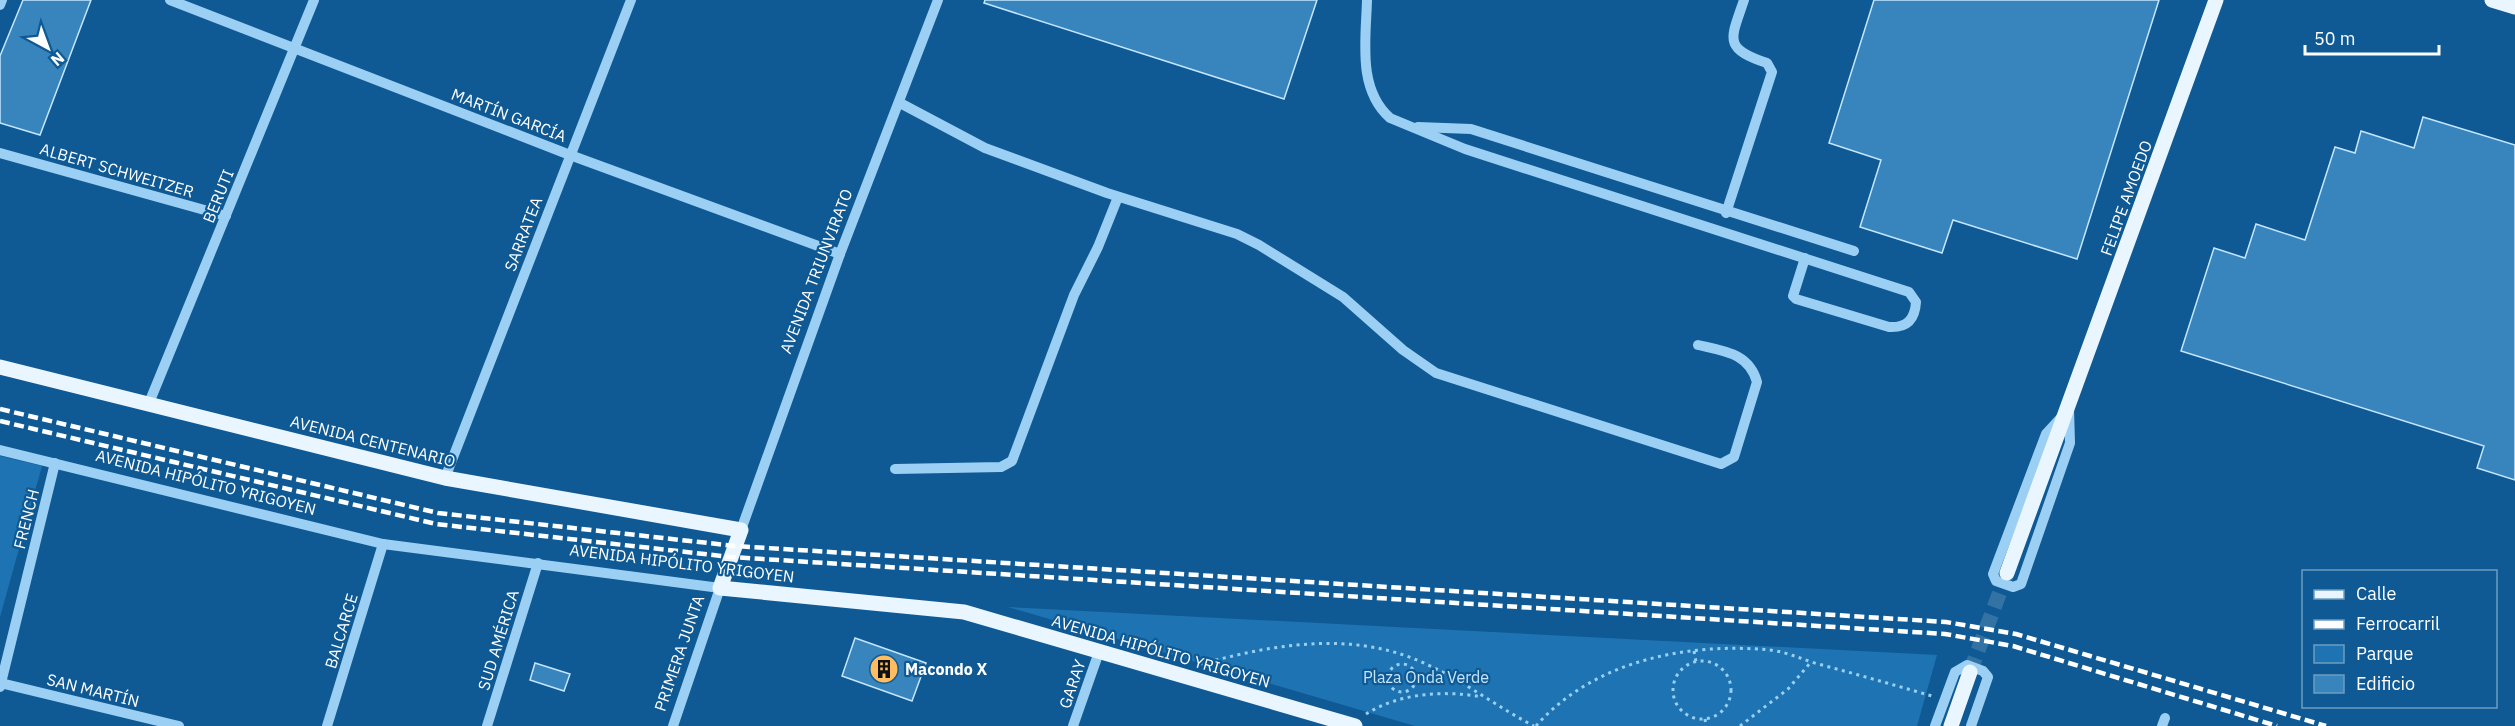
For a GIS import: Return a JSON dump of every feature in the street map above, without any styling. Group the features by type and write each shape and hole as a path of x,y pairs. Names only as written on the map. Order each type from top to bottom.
{"main road":[{"name":"FELIPE AMOEDO","path":"2007,573 2217,0"},
{"path":"2492,0 2515,7"},
{"name":"AVENIDA CENTENARIO","path":"0,367 445,478 741,530"},
{"name":"AVENIDA TRIUNVIRATO","path":"732,557 741,530"},
{"name":"PRIMERA JUNTA","path":"720,588 732,557"},
{"name":"AVENIDA HIPÓLITO YRIGOYEN","path":"720,588 946,609 1175,673 1321,721 1353,725"},
{"path":"1951,726 1970,672"}],"street":[{"path":"0,5 2,0"},
{"name":"MARTÍN GARCÍA","path":"170,0 570,155 840,254"},
{"name":"BERUTI","path":"149,403 314,0"},
{"name":"SARRATEA","path":"445,478 631,0"},
{"name":"AVENIDA TRIUNVIRATO","path":"741,530 840,254 938,0"},
{"path":"1367,0 1366,67 1369,85 1381,110 1408,127 1476,153 1805,258 1909,292 1916,302 1911,321 1904,326 1889,327 1796,299 1793,296 1793,290 1805,258"},
{"path":"1726,213 1772,72 1767,63 1745,56 1738,51 1734,42 1733,32 1744,0"},
{"path":"900,103 985,148 1118,197 1237,234 1277,254 1343,297 1402,350 1436,373 1721,464 1734,457 1757,382 1747,363 1740,356 1698,345"},
{"path":"1408,127 1470,129 1726,213 1854,252"},
{"name":"ALBERT SCHWEITZER","path":"0,153 226,216"},
{"path":"896,469 1001,467 1012,461 1074,295 1098,247 1118,197"},
{"name":"FELIPE AMOEDO","path":"2069,409 2070,443 2020,584 2013,587 1996,581 1992,574 2046,434 2069,409"},
{"name":"AVENIDA HIPÓLITO YRIGOYEN","path":"0,450 383,544 720,588"},
{"name":"FRENCH","path":"1,685 55,463"},
{"name":"BALCARCE","path":"327,726 383,544"},
{"name":"SUD AMÉRICA","path":"488,726 538,563"},
{"name":"PRIMERA JUNTA","path":"673,726 720,588"},
{"name":"GARAY","path":"1073,726 1099,651"},
{"path":"1935,726 1958,668 1966,665 1983,671 1988,681 1971,726"},
{"name":"SAN MARTÍN","path":"1,685 179,726"}],"path":[{"path":"1175,673 1259,649 1294,644 1374,645 1409,656 1535,726 1550,710 1602,676 1635,662 1674,652 1770,650 1945,699"},
{"path":"1694,651 1696,662"},
{"path":"1406,664 1409,656"},
{"path":"1696,662 1712,663 1721,668 1731,686 1728,705 1721,713 1705,719 1686,714 1675,700 1673,691 1678,674 1684,667 1696,662"},
{"path":"1740,726 1788,689 1811,662"},
{"path":"1406,664 1416,673 1416,682 1410,690 1401,692 1392,688 1388,675 1393,667 1406,664"},
{"path":"1401,692 1401,701"},
{"path":"1353,725 1373,710 1433,694 1484,697"},
{"path":"1705,719 1706,726"}],"green space":[{"path":"0,456 42,466 0,617"},
{"name":"Plaza Onda Verde","path":"1008,607 1937,655 1917,726 1415,726"}],"building":[{"path":"23,0 91,0 40,135 0,123 0,56"},
{"path":"985,0 1317,0 1284,99 984,3"},
{"path":"1874,0 2159,0 2077,259 1953,220 1942,253 1860,227 1881,160 1829,143"},
{"path":"2423,117 2515,145 2515,480 2477,468 2484,446 2181,351 2214,248 2245,258 2256,224 2305,240 2335,147 2355,153 2361,131 2414,148"},
{"name":"Macondo X","path":"855,638 926,663 912,701 842,676"},
{"path":"535,663 570,674 564,691 530,680"}],"tunnel":[{"path":"1970,672 2007,573"}],"railway":[{"path":"0,409 438,513 735,546 1946,622 2016,634 2326,726"},
{"path":"0,421 436,524 731,557 1945,634 2013,646 2277,726"}],"place":[{"name":"Macondo X","path":"884,669"}]}
